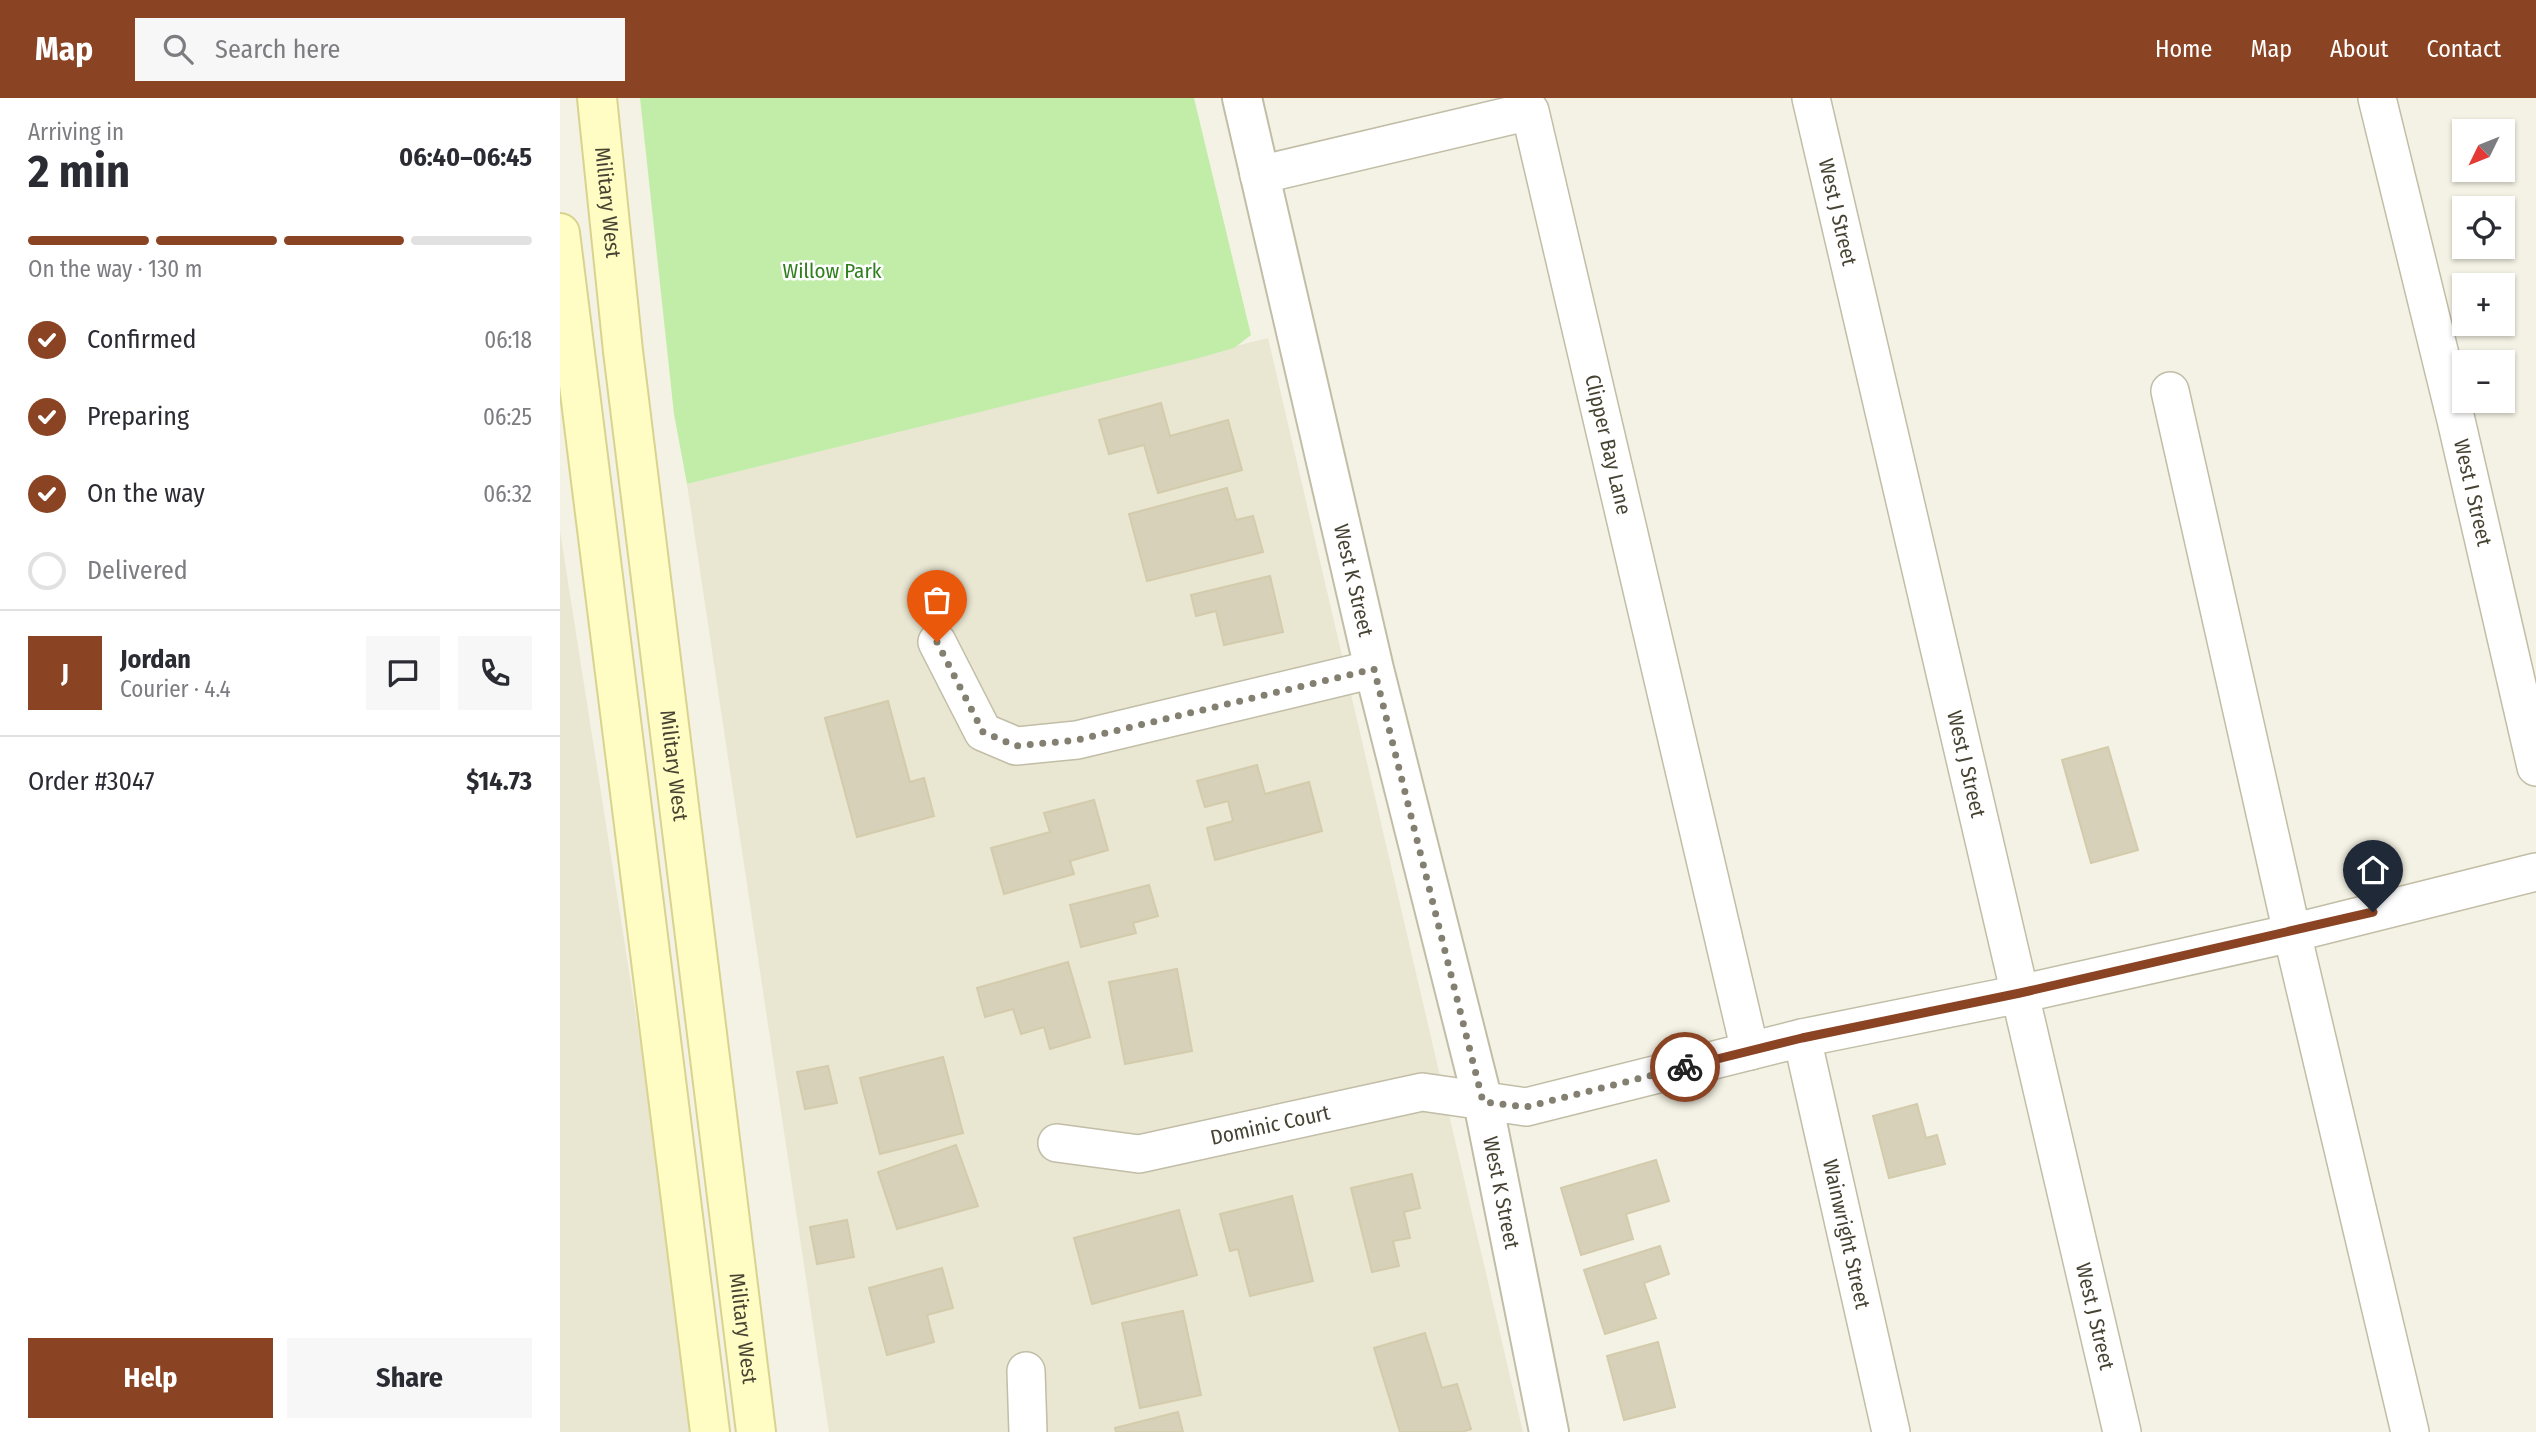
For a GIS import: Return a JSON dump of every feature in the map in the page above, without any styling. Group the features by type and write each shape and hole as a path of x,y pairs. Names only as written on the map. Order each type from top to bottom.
{"main road":[{"name":"Military West","path":"597,98 625,365 755,1432"},
{"path":"560,233 710,1432"}],"street":[{"name":"West K Street","path":"1242,98 1374,669 1483,1102 1549,1432"},
{"name":"West J Street","path":"1811,98 2122,1432"},
{"name":"West I Street","path":"2377,98 2456,420 2536,767"},
{"name":"Clipper Bay Lane","path":"1259,175 1530,111 1750,1051"},
{"path":"2169,391 2292,933 2410,1432"},
{"path":"937,642 983,732 1016,746 1077,740 1374,669"},
{"name":"Dominic Court","path":"1057,1143 1139,1154 1422,1092 1526,1107 1802,1038 2292,933 2536,872"},
{"name":"Wainwright Street","path":"1802,1038 1891,1432"},
{"path":"1026,1371 1028,1432"}],"shaded area":[{"path":"1268,338 1523,1432 829,1432 687,484"},
{"path":"560,531 684,1322 696,1432 560,1432"}],"green space":[{"name":"Willow Park","path":"640,98 1194,98 1251,335 1234,348 1195,359 687,484 674,414"}],"building":[{"path":"1161,403 1170,436 1228,420 1242,470 1158,493 1144,445 1109,454 1099,420"},
{"path":"1227,488 1236,520 1253,516 1263,552 1147,581 1129,514"},
{"path":"1270,576 1283,632 1224,645 1216,611 1196,616 1191,595"},
{"path":"888,701 910,782 924,778 934,816 857,837 825,718"},
{"path":"2108,747 2138,850 2091,863 2062,760"},
{"path":"1257,765 1265,794 1309,782 1322,831 1215,860 1207,828 1233,821 1228,801 1205,807 1197,781"},
{"path":"1094,800 1108,850 1070,861 1074,874 1004,894 991,848 1050,832 1044,813"},
{"path":"1149,885 1158,916 1133,923 1136,933 1081,947 1070,905"},
{"path":"1068,962 1090,1037 1050,1049 1044,1027 1021,1034 1013,1009 985,1017 977,988"},
{"path":"1177,969 1192,1051 1125,1064 1109,982"},
{"path":"943,1057 963,1133 880,1154 860,1078"},
{"path":"828,1066 837,1103 805,1109 797,1072"},
{"path":"1917,1104 1926,1138 1937,1135 1945,1164 1889,1178 1873,1116"},
{"path":"956,1145 978,1206 897,1229 878,1172"},
{"path":"1656,1160 1669,1201 1626,1214 1633,1239 1581,1255 1561,1188"},
{"path":"1412,1174 1420,1208 1404,1212 1410,1238 1393,1241 1399,1266 1372,1272 1351,1188"},
{"path":"1292,1196 1313,1281 1250,1296 1238,1249 1230,1251 1220,1214"},
{"path":"1179,1210 1197,1275 1092,1304 1074,1238"},
{"path":"847,1220 854,1257 817,1264 810,1227"},
{"path":"1660,1246 1669,1274 1644,1283 1656,1318 1605,1334 1584,1270"},
{"path":"942,1268 953,1308 927,1315 934,1342 887,1355 869,1288"},
{"path":"1183,1311 1201,1395 1140,1408 1122,1323"},
{"path":"1425,1333 1442,1388 1457,1384 1471,1429 1462,1432 1400,1432 1374,1348"},
{"path":"1658,1342 1675,1407 1624,1420 1607,1356"},
{"path":"1178,1412 1183,1432 1116,1432 1115,1428"}],"way so far":[{"path":"937,642 983,732 1016,746 1077,740 1374,669 1483,1102 1526,1107 1685,1067"}],"route":[{"path":"1685,1067 1802,1038 2292,933 2373,912"}]}
